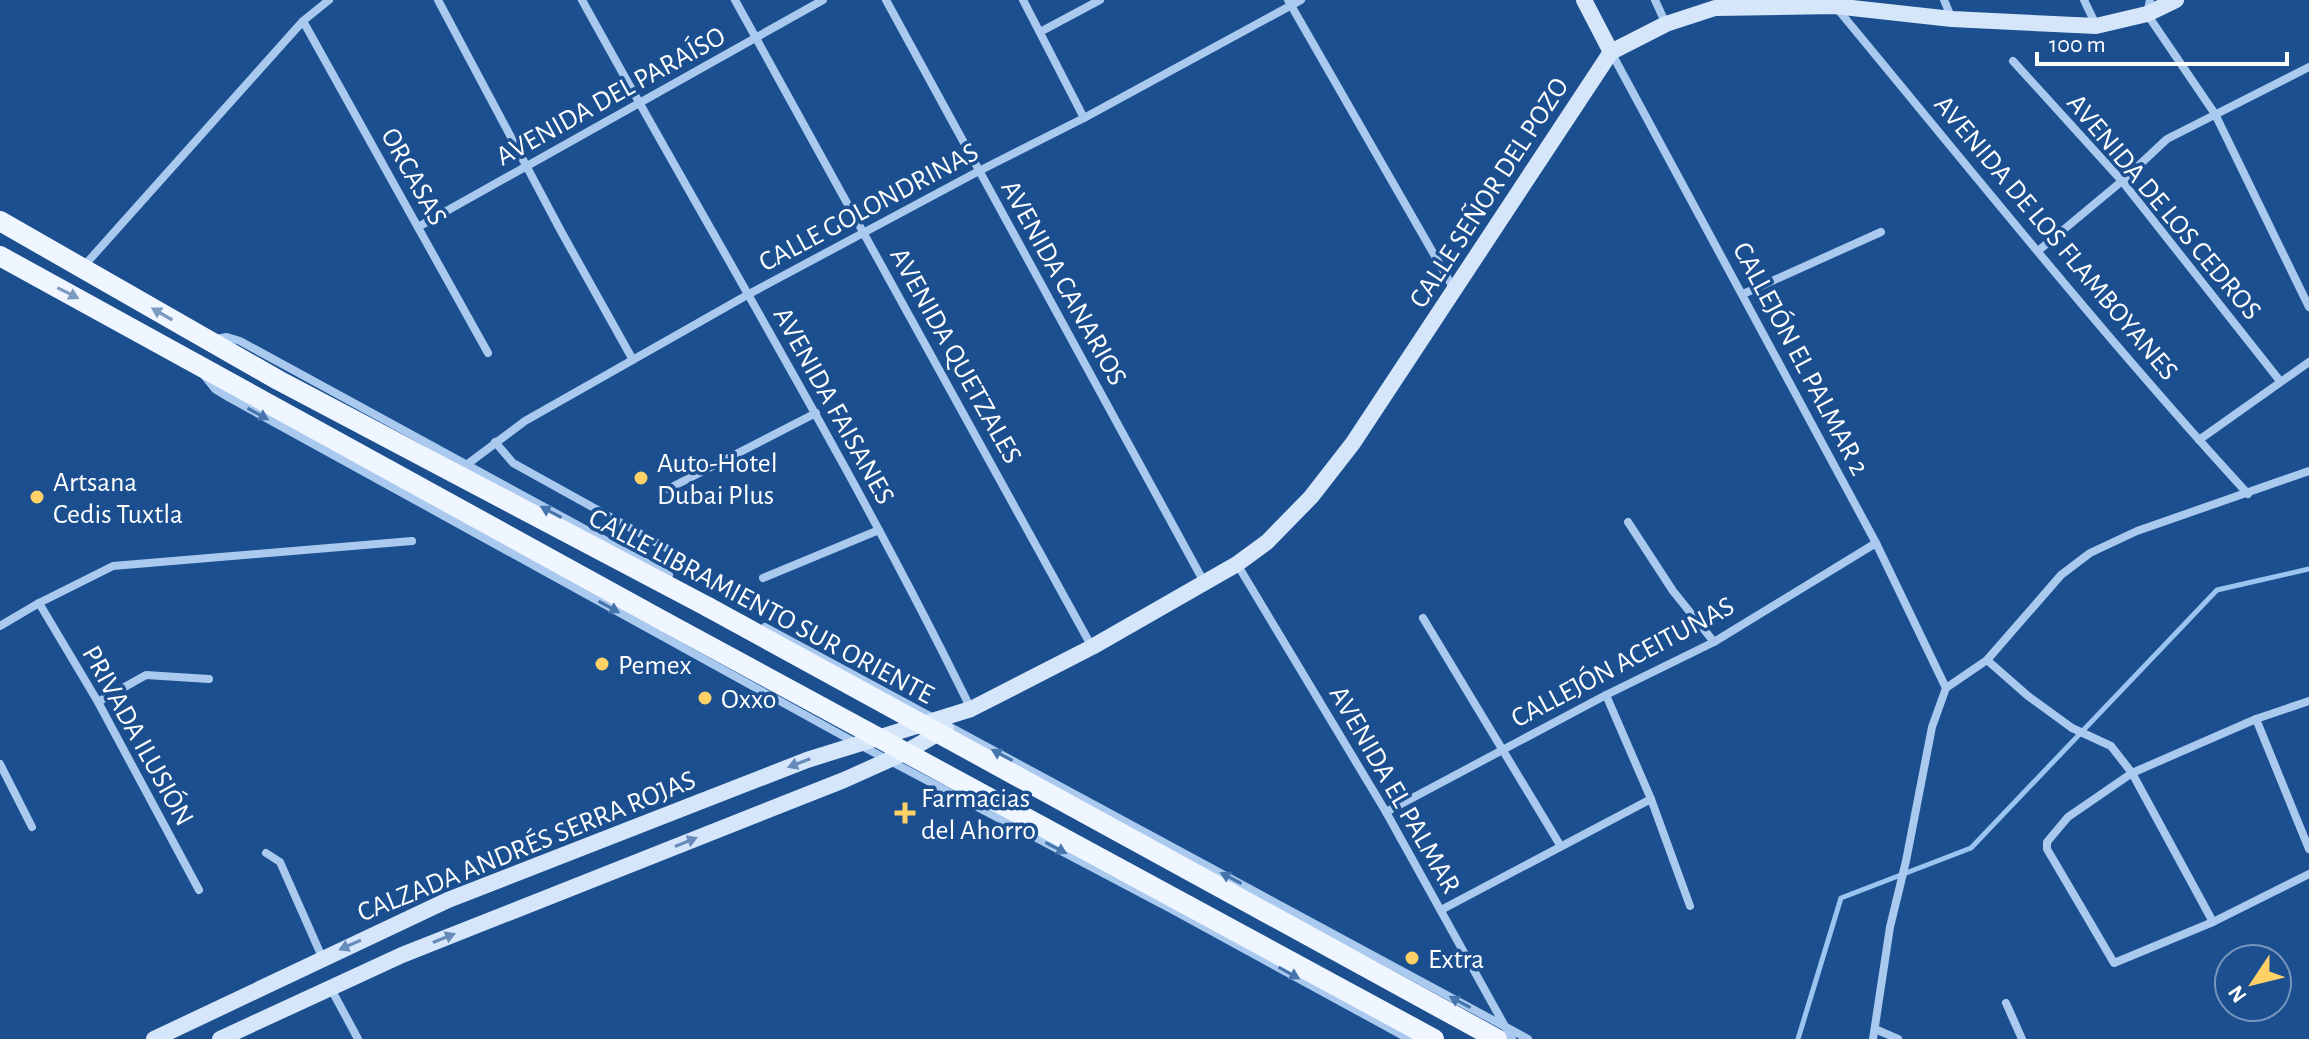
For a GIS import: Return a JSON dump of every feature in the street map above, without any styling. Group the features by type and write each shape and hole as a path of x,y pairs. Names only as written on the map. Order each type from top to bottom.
{"main road":[{"path":"1584,0 1611,52"},
{"name":"CALLE SEÑOR DEL POZO","path":"937,725 1092,647 1205,584 1267,542 1311,497 1353,443 1611,52 1666,24 1715,8 1796,4 1952,19 2096,26 2176,0"},
{"name":"CALLE LIBRAMIENTO SUR ORIENTE","path":"0,221 278,380 1502,1033"},
{"path":"0,256 263,403 1434,1039"},
{"name":"CALZADA ANDRÉS SERRA ROJAS","path":"154,1039 448,900 794,764 856,743 937,725"},
{"name":"CALZADA ANDRÉS SERRA ROJAS","path":"220,1039 329,986 402,955 888,761 937,725"},
{"path":"391,926 402,955"}],"street":[{"path":"83,268 303,21 329,0"},
{"path":"438,0 633,360"},
{"name":"AVENIDA FAISANES","path":"582,0 910,585 967,711"},
{"name":"AVENIDA QUETZALES","path":"735,0 1092,647"},
{"name":"AVENIDA DEL PARAÍSO","path":"418,227 823,0"},
{"name":"AVENIDA CANARIOS","path":"886,0 1205,584"},
{"path":"1023,0 1084,118"},
{"path":"1040,32 1100,0"},
{"name":"CALLE GOLONDRINAS","path":"465,466 525,421 749,294 1084,118 1290,3 1301,0"},
{"path":"1655,0 1666,24"},
{"path":"1944,0 1952,19"},
{"path":"2084,0 2096,26"},
{"path":"1290,3 1455,291"},
{"name":"AVENIDA DE LOS FLAMBOYANES","path":"1834,6 2038,251 2248,494"},
{"path":"2148,7 2215,114 2309,307"},
{"name":"ORCASAS","path":"303,21 488,353"},
{"name":"CALLEJÓN EL PALMAR 2","path":"1611,52 1876,543 1946,688"},
{"name":"AVENIDA DE LOS CEDROS","path":"2013,61 2122,181 2280,381"},
{"path":"2038,251 2167,139 2309,67"},
{"path":"1743,294 1881,232"},
{"path":"212,342 227,337 240,341 1502,1033 1528,1039"},
{"path":"2199,440 2309,362"},
{"path":"201,366 207,381 228,397 888,761 1171,909 1409,1039"},
{"path":"668,489 816,413"},
{"path":"495,442 513,463 695,564"},
{"path":"1873,1039 1881,974 1932,727 1946,688 1987,660 2061,575 2090,553 2137,531 2309,471"},
{"path":"1628,522 1673,591 1714,642"},
{"path":"763,578 879,530"},
{"path":"0,626 113,566 412,541"},
{"name":"CALLEJÓN ACEITUNAS","path":"1386,812 1606,695 1714,642 1876,543"},
{"name":"AVENIDA EL PALMAR","path":"1237,564 1386,812 1441,910 1502,1033 1512,1039"},
{"name":"PRIVADA ILUSIÓN","path":"39,603 98,702 199,890"},
{"path":"1423,618 1560,845"},
{"path":"1987,660 2028,696 2072,728 2111,746 2132,773 2213,922"},
{"path":"98,702 146,675 209,679"},
{"path":"1606,695 1651,799 1690,906"},
{"path":"2309,701 2256,719 2132,773 2068,817 2047,842 2054,860 2114,963 2213,922 2309,874"},
{"path":"2256,719 2309,849"},
{"path":"0,764 32,827"},
{"path":"1441,910 1651,799"},
{"path":"266,853 280,862 322,957"},
{"path":"329,986 358,1039"},
{"path":"2006,1003 2022,1039"},
{"path":"1875,1029 1898,1039"}],"waterway":[{"path":"1798,1039 1841,898 1971,848 2217,590 2309,569"}],"place":[{"name":"Auto-Hotel Dubai Plus","path":"641,478"},
{"name":"Artsana Cedis Tuxtla","path":"37,497"},
{"name":"Pemex","path":"602,664"},
{"name":"Oxxo","path":"705,698"},
{"name":"Farmacias del Ahorro","path":"905,813"},
{"name":"Extra","path":"1412,958"}]}
